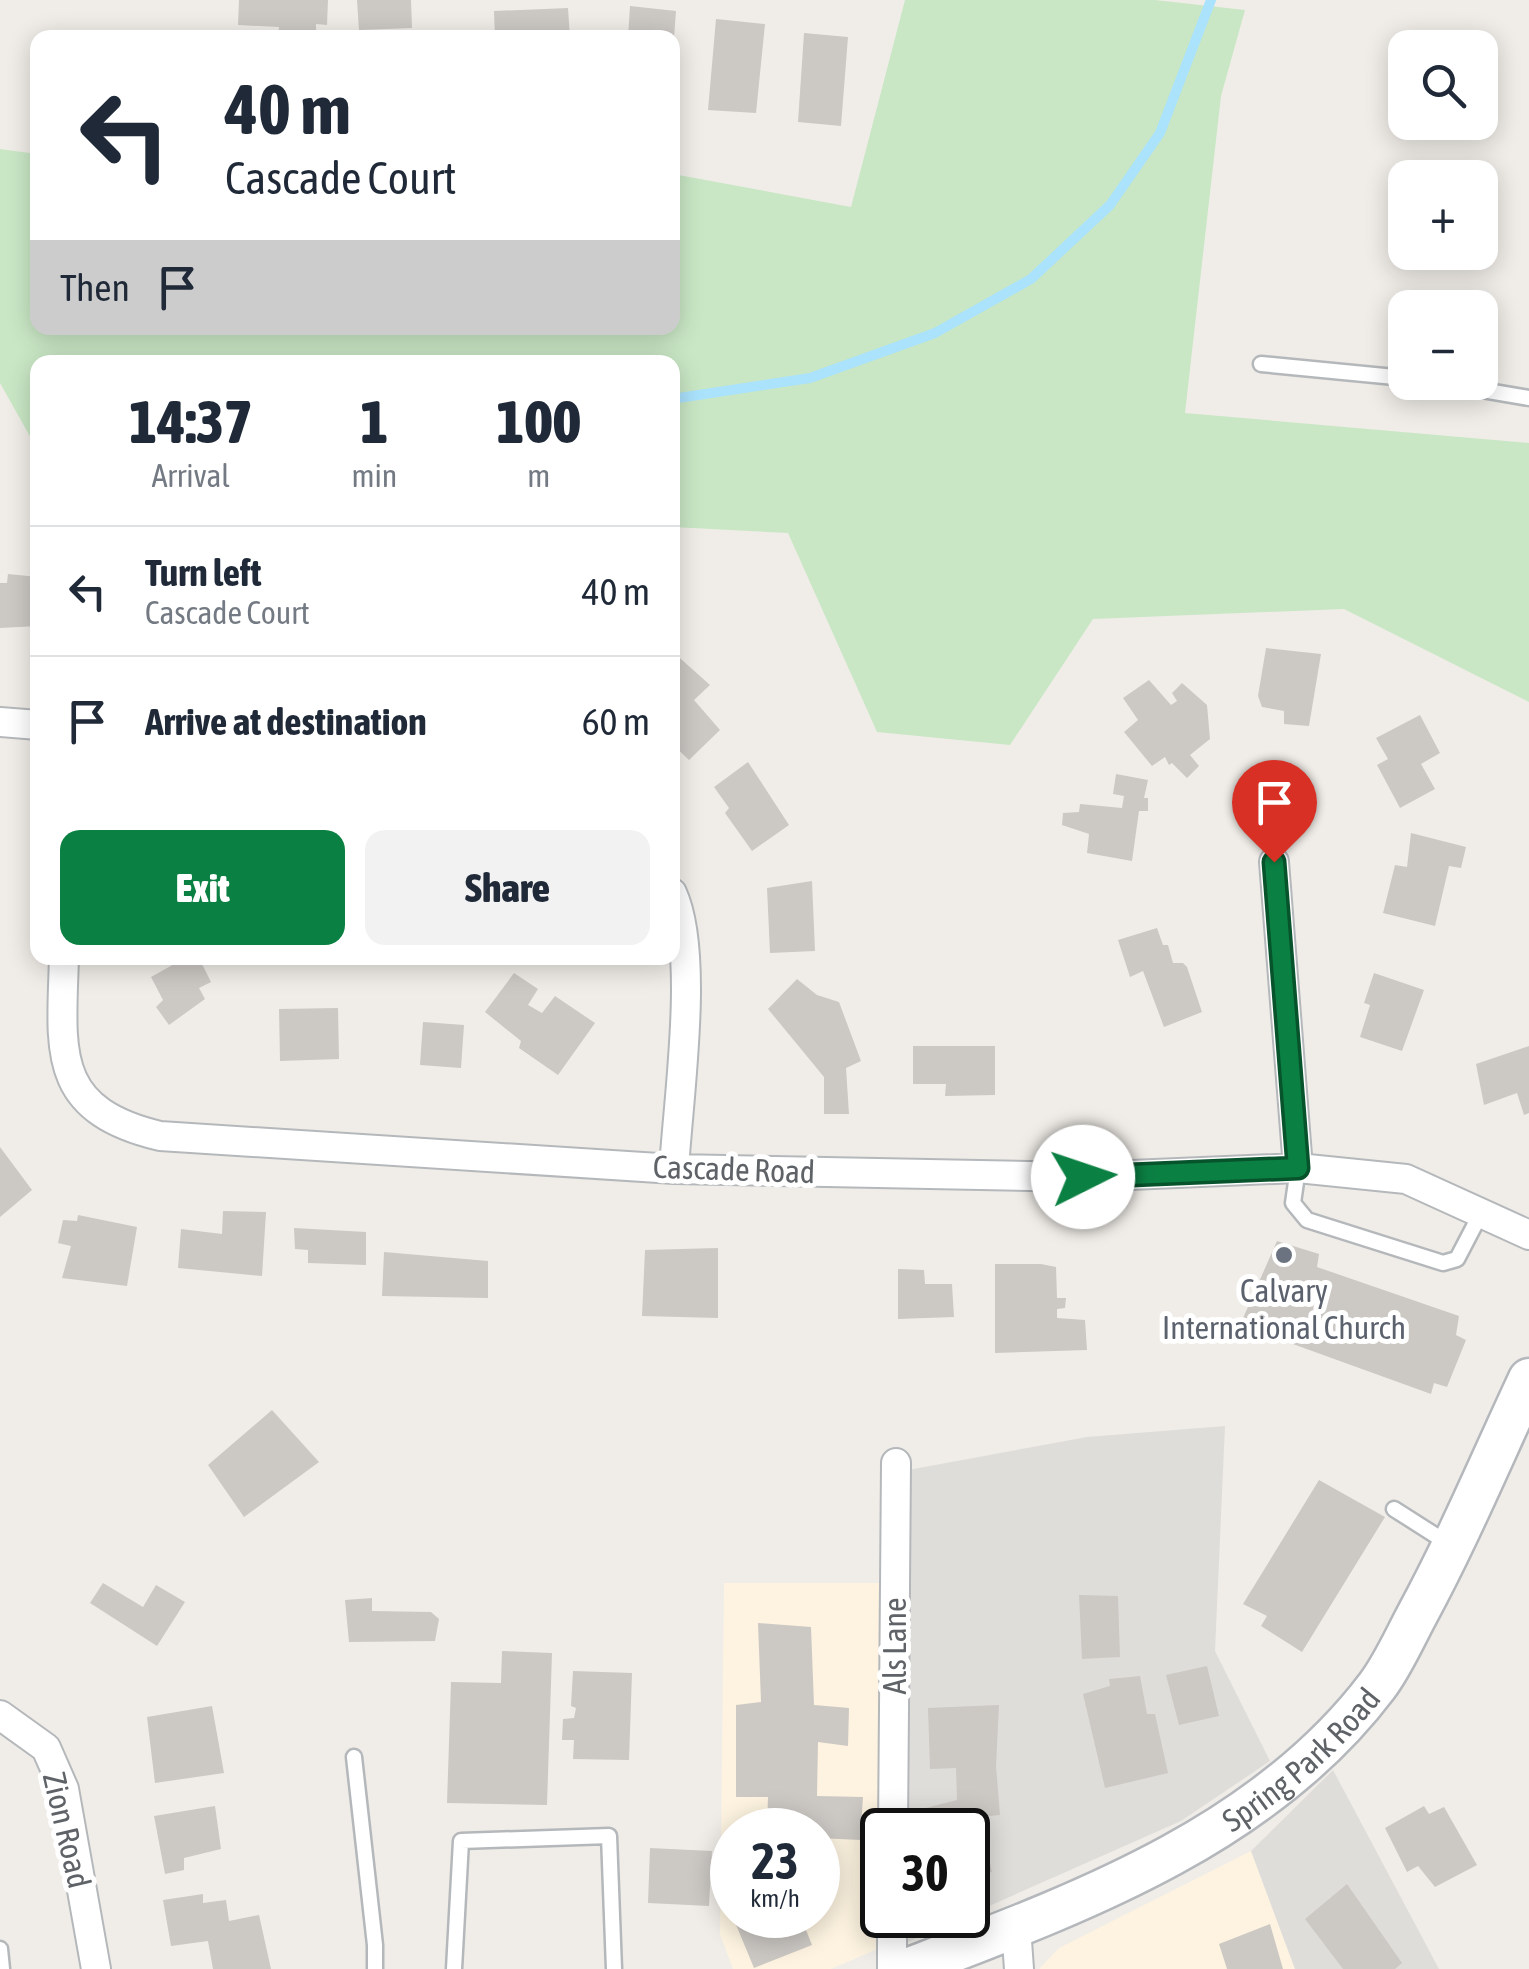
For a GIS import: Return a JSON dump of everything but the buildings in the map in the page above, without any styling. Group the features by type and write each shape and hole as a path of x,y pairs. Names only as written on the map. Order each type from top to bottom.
{"main road":[{"name":"Spring Park Road","path":"907,1969 1016,1927 1130,1876 1222,1828 1286,1780 1340,1730 1379,1684 1454,1546 1529,1380"}],"street":[{"path":"0,722 30,724"},
{"path":"1274,862 1298,1168"},
{"path":"674,1168 687,967 680,919"},
{"name":"Cascade Road","path":"64,965 61,1040 67,1068 81,1096 106,1118 160,1136 674,1168 1083,1177 1298,1168 1406,1179 1529,1235"},
{"name":"Als Lane","path":"893,1808 896,1463"},
{"name":"Zion Road","path":"0,1715 46,1748 64,1789 96,1969"},
{"path":"1016,1927 1020,1969"},
{"path":"892,1938 892,1969"}],"lane":[{"path":"1261,364 1388,376"},
{"path":"1498,393 1529,398"},
{"path":"1298,1168 1293,1203 1307,1220 1443,1263 1457,1258 1481,1213"},
{"path":"1394,1509 1454,1546"},
{"path":"354,1757 375,1944 374,1969"},
{"path":"454,1969 461,1842 608,1836 614,1969"},
{"path":"0,1949 2,1969"}],"shaded area":[{"path":"1225,1426 1215,1651 1270,1761 1181,1821 990,1906 990,1808 903,1808 908,1470 1087,1437"},
{"path":"724,1583 880,1583 881,1808 860,1808 860,1938 882,1938 882,1947 831,1969 733,1969 721,1938 840,1938 840,1808 721,1808"},
{"path":"1333,1770 1439,1969 1295,1969 1251,1851"},
{"path":"1251,1851 1295,1969 1039,1969 1059,1948"}],"green space":[{"path":"905,0 1155,0 1245,10 1221,96 1185,413 1529,443 1529,702 1344,609 1093,619 1010,745 877,732 788,533 680,527 680,355 30,355 30,437 0,383 0,149 30,153 30,335 680,335 680,175 851,207"}],"waterway":[{"path":"680,398 810,378 935,333 1031,279 1110,205 1160,133 1211,0"}],"place":[{"name":"Calvary International Church","path":"1284,1255"}],"route":[{"path":"1083,1177 1298,1168 1274,862"}]}
